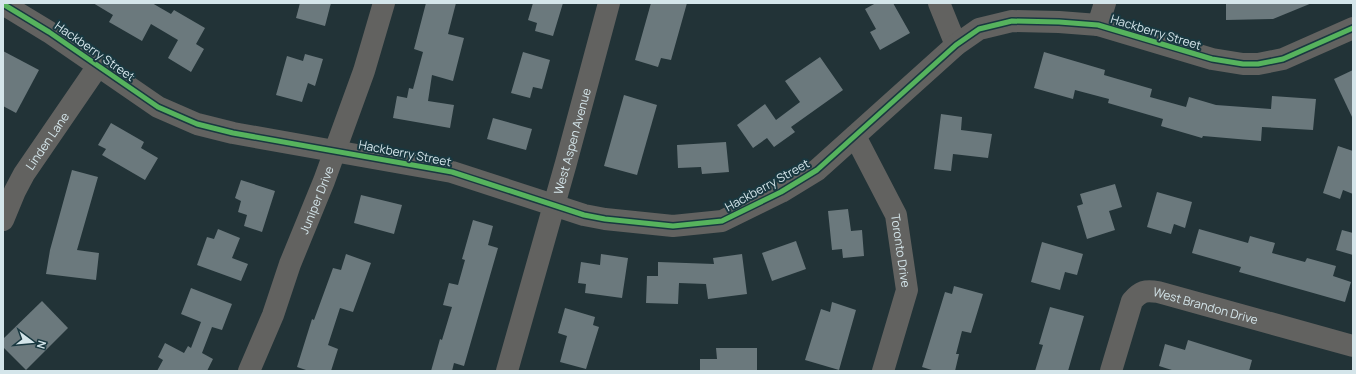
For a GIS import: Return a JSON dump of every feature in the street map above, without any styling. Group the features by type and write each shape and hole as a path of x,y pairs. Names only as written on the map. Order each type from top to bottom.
{"street":[{"name":"Juniper Drive","path":"249,371 273,315 290,264 364,72 384,3"},
{"name":"West Aspen Avenue","path":"507,371 554,206 609,3"},
{"path":"939,3 956,45"},
{"path":"1098,25 1105,3"},
{"name":"Hackberry Street","path":"3,4 49,32 158,107 196,124 232,133 335,150 452,172 584,215 605,219 673,226 722,221 781,192 817,170 956,45 979,29 1012,21 1098,25 1212,59 1243,64 1258,64 1283,59 1353,28"},
{"name":"Linden Lane","path":"3,220 14,191 24,174 98,66"},
{"name":"Toronto Drive","path":"855,136 896,215 907,290 883,371"},
{"name":"West Brandon Drive","path":"1111,371 1132,301 1138,294 1148,291 1165,294 1353,346"}],"building":[{"path":"93,3 152,3 171,14 174,10 205,28 196,44 204,49 191,72 168,58 178,40 151,24 142,41 109,22 113,15"},
{"path":"300,3 331,3 325,26 296,18"},
{"path":"426,3 456,3 448,34 464,38 453,81 432,75 428,101 454,105 450,128 393,118 397,96 407,98 409,88 413,89 423,52 414,49"},
{"path":"533,3 563,3 553,36 535,31 537,23 528,20"},
{"path":"651,3 687,3 671,60 661,58 658,67 635,60"},
{"path":"876,3 893,3 910,33 880,50 870,32 876,29 865,9"},
{"path":"1226,3 1312,3 1273,19 1226,20"},
{"path":"3,51 39,70 16,113 3,106"},
{"path":"523,52 550,60 542,89 533,87 530,98 511,93"},
{"path":"1044,52 1105,70 1104,75 1152,89 1150,97 1186,107 1189,97 1216,105 1271,109 1272,96 1316,99 1313,130 1262,127 1261,141 1203,136 1202,138 1161,126 1163,119 1108,103 1109,99 1075,90 1073,99 1034,88"},
{"path":"305,54 323,59 315,86 308,83 302,102 276,95 287,56 303,61"},
{"path":"820,57 843,90 791,127 795,132 774,147 767,138 753,148 737,125 765,104 776,120 800,102 785,81"},
{"path":"1353,70 1353,119 1334,79"},
{"path":"624,95 657,105 637,175 604,166"},
{"path":"941,114 962,117 961,130 992,134 988,158 953,154 951,171 934,169"},
{"path":"493,118 532,129 526,150 487,139"},
{"path":"111,123 144,142 141,148 158,158 145,180 102,155 106,149 98,145"},
{"path":"726,142 729,172 702,174 701,167 678,168 677,145"},
{"path":"1338,146 1353,151 1353,194 1343,190 1340,199 1323,193"},
{"path":"72,170 98,177 77,250 99,253 96,280 46,274 50,250"},
{"path":"241,180 275,191 262,232 244,226 247,215 238,212 241,201 235,198"},
{"path":"1115,184 1122,207 1109,211 1115,230 1087,239 1077,206 1083,204 1080,194"},
{"path":"1157,192 1192,202 1185,228 1174,224 1171,234 1147,227"},
{"path":"361,195 402,205 394,234 354,223"},
{"path":"848,209 851,231 862,230 864,256 843,258 842,249 832,250 828,211"},
{"path":"473,220 493,226 488,245 498,248 464,366 454,363 452,371 431,371 440,339 442,340 452,307 443,305 449,283 458,285 465,260 462,259"},
{"path":"218,229 240,238 232,258 248,264 241,281 197,265 207,237 214,239"},
{"path":"1199,229 1248,243 1250,236 1275,243 1272,253 1305,262 1307,258 1336,266 1333,276 1351,282 1345,302 1239,272 1241,267 1192,253"},
{"path":"1342,230 1353,233 1353,255 1336,250"},
{"path":"796,241 806,269 772,281 762,253"},
{"path":"1042,242 1083,254 1077,275 1065,272 1060,290 1031,282"},
{"path":"346,254 371,263 353,312 340,308 328,345 338,349 331,371 309,371 297,367 312,319 314,320 333,268 341,270"},
{"path":"601,254 628,258 622,298 585,293 586,284 578,283 581,262 600,265"},
{"path":"742,254 747,294 708,299 706,284 679,283 678,304 646,303 647,276 658,276 658,262 714,264 713,258"},
{"path":"954,286 983,294 971,333 962,331 956,354 959,354 955,371 935,371 922,367 945,292 952,294"},
{"path":"191,288 232,304 222,330 212,327 202,353 213,359 207,371 157,371 163,360 158,357 165,343 184,353 188,346 191,348 201,322 181,314"},
{"path":"42,301 68,328 26,370 3,347 3,339"},
{"path":"832,302 856,310 839,370 805,360 821,309 830,312"},
{"path":"1050,307 1084,316 1068,371 1035,371 1043,345 1039,344"},
{"path":"565,308 595,317 593,325 599,327 586,369 560,362 567,336 558,333"},
{"path":"1188,340 1252,360 1249,371 1175,371 1159,366 1165,344 1185,350"},
{"path":"716,348 757,348 757,371 700,371 700,359 717,359"}],"cycle path":[{"path":"3,4 49,32 158,107 197,124 233,133 452,172 584,215 605,219 673,226 722,221 781,192 817,170 956,45 979,29 1012,21 1098,25 1212,59 1243,64 1258,64 1283,59 1353,28"}]}
